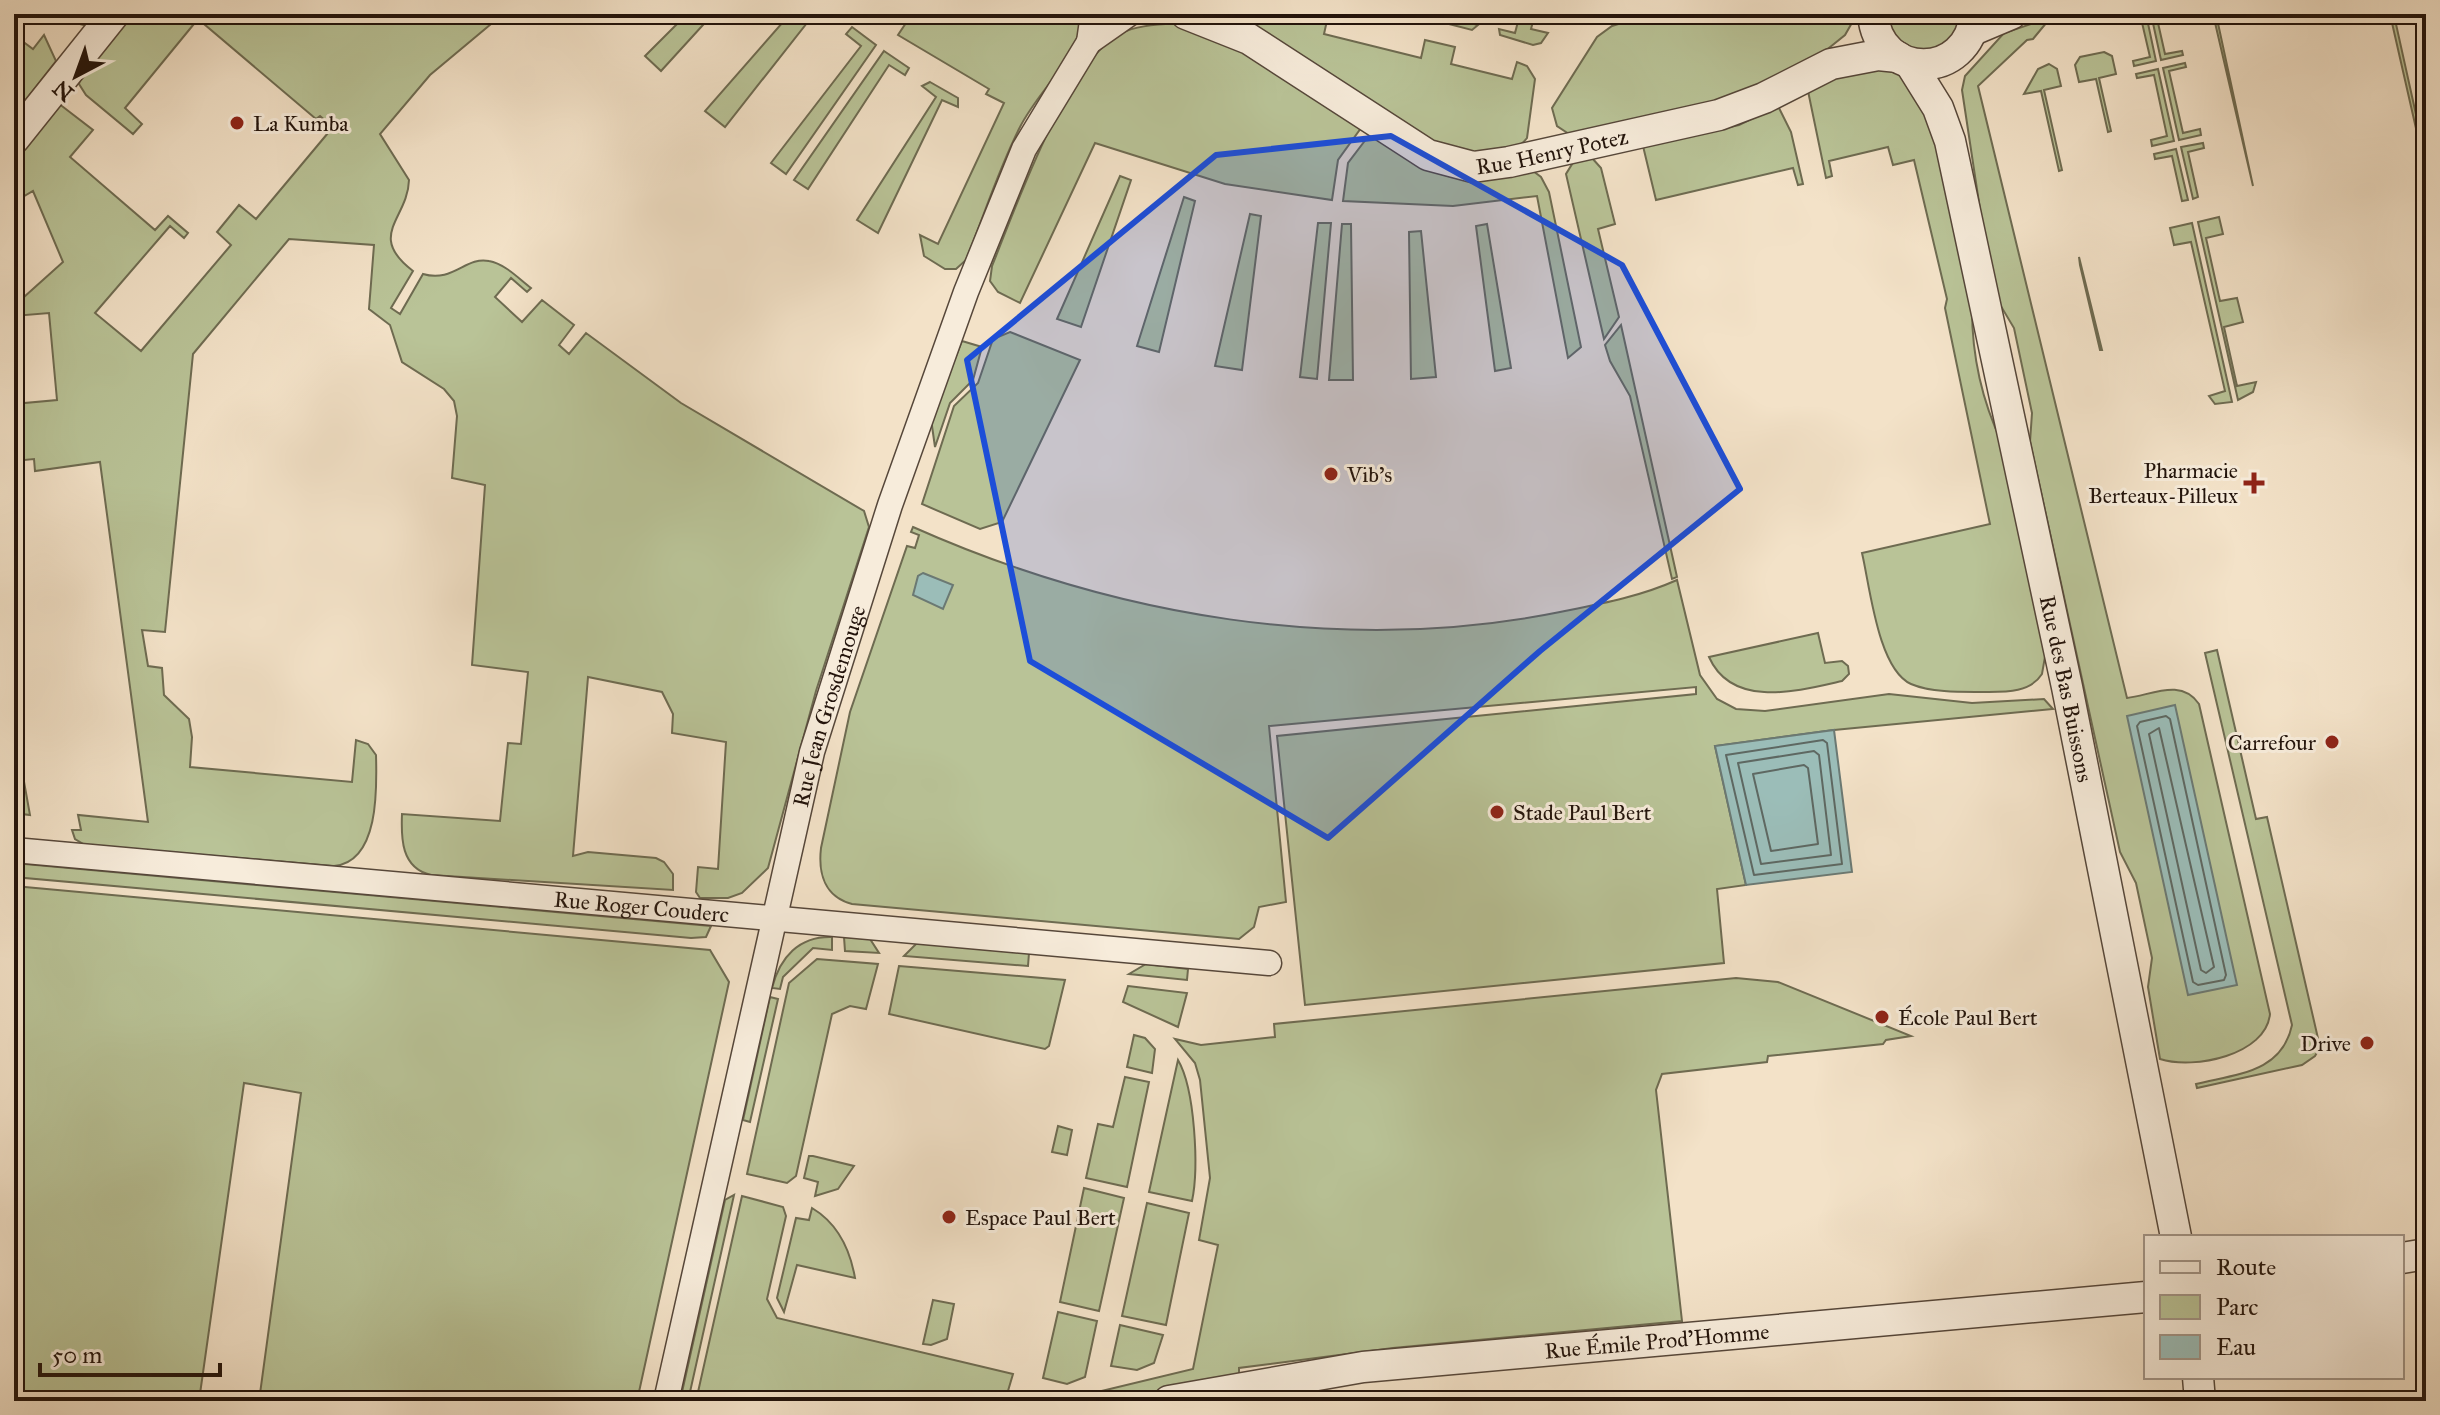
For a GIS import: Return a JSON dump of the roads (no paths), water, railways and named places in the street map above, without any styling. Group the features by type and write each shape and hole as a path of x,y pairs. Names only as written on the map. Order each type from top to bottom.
{"street":[{"path":"14,139 114,14"},
{"path":"1089,42 1093,14"},
{"path":"1089,42 1129,14"},
{"path":"1186,14 1249,39"},
{"path":"1222,14 1249,39"},
{"name":"Rue Henry Potez","path":"1249,39 1419,150 1443,162 1473,167 1509,162 1719,115 1777,92 1831,64 1878,55 1935,64 1969,32 2011,14"},
{"name":"Rue Henry Potez","path":"1831,64 1873,16"},
{"name":"Rue des Bas Buissons","path":"1873,16 1881,40 1904,60 1938,108 1950,141 2067,687 2176,1235"},
{"name":"Rue des Bas Buissons","path":"1950,141 1949,84 1969,32"},
{"name":"Rue Jean Grosdemouge","path":"666,1401 812,752 890,505 952,329 1024,149 1089,42"},
{"name":"Rue Roger Couderc","path":"14,850 1269,963"},
{"path":"2404,1258 2426,1254"},
{"name":"Rue Émile Prod'Homme","path":"1169,1401 1363,1367 2144,1297"},
{"path":"2198,1379 2200,1401"}],"water":[{"path":"923,573 953,585 943,609 913,595 918,576"},
{"path":"2175,705 2237,985 2188,995 2127,716"},
{"path":"1834,730 1852,872 1746,885 1715,746"}],"place":[{"name":"La Kumba","path":"237,123"},
{"name":"Vib's","path":"1331,474"},
{"name":"Pharmacie Berteaux-Pilleux","path":"2254,483"},
{"name":"Carrefour","path":"2332,742"},
{"name":"Stade Paul Bert","path":"1497,812"},
{"name":"École Paul Bert","path":"1882,1017"},
{"name":"Drive","path":"2367,1043"},
{"name":"Espace Paul Bert","path":"949,1217"}]}
